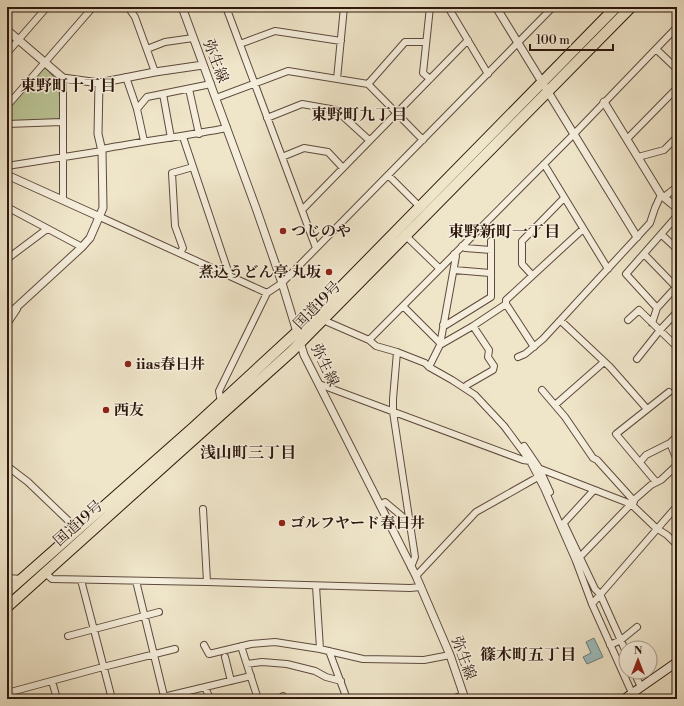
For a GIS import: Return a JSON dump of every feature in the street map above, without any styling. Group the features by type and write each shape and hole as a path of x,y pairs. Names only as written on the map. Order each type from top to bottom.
{"highway":[{"name":"国道19号","path":"7,592 78,530 297,332 616,7"},
{"name":"国道19号","path":"7,607 300,343 631,7"}],"main road":[{"path":"628,697 677,662"}],"street":[{"path":"7,53 47,7"},
{"path":"7,106 93,7"},
{"path":"128,7 135,17 155,72"},
{"name":"弥生線","path":"182,7 282,283 304,355 416,576 450,655 464,697"},
{"path":"234,7 226,8 316,248"},
{"path":"337,79 344,7"},
{"path":"412,7 430,7 423,73 430,79"},
{"path":"448,7 488,74"},
{"path":"496,7 638,237"},
{"path":"220,402 219,391 268,293 282,283 488,74 518,43 545,10 553,7"},
{"path":"369,340 575,133 677,27"},
{"path":"7,30 63,78 99,83 126,77 203,65"},
{"path":"240,44 275,31 341,41"},
{"path":"147,49 165,42 194,38"},
{"path":"302,210 342,167 468,40"},
{"path":"368,84 405,42 426,42"},
{"path":"656,49 677,69"},
{"path":"216,98 288,71 368,84 423,140"},
{"path":"126,77 137,109 144,141"},
{"path":"63,78 63,200"},
{"path":"7,316 82,247 90,238 100,217 103,208 102,150 98,134 99,83"},
{"path":"137,109 147,97 211,84"},
{"path":"627,139 677,88"},
{"path":"189,89 199,134"},
{"path":"163,94 171,138"},
{"path":"604,102 662,196 677,208"},
{"path":"267,118 302,104 336,110 369,140"},
{"path":"7,124 62,122"},
{"path":"7,166 64,157 144,141 183,137 227,128"},
{"path":"183,137 229,274"},
{"path":"638,157 664,150 677,137"},
{"path":"282,157 304,148 328,152 342,167"},
{"path":"544,164 608,269"},
{"path":"180,253 183,248 175,226 172,173 193,167"},
{"path":"7,175 229,274 268,293"},
{"path":"388,175 420,207"},
{"path":"518,357 534,347 561,321 650,223 655,208 662,196 677,187"},
{"path":"532,275 522,264 522,241 564,198"},
{"path":"7,206 82,247"},
{"path":"657,308 626,274 662,235 677,216"},
{"path":"7,259 47,229"},
{"path":"440,344 473,326 506,304 506,300 532,275 583,230"},
{"path":"662,235 677,249"},
{"path":"406,236 439,268"},
{"path":"443,325 446,325 491,297 491,241"},
{"path":"462,246 465,248 491,250"},
{"path":"429,367 440,344 454,270 456,256 454,254"},
{"path":"644,254 677,287 657,308 652,323"},
{"path":"454,270 490,273"},
{"path":"7,324 21,304"},
{"path":"506,304 534,347"},
{"path":"403,306 440,344"},
{"path":"628,320 639,310 677,347"},
{"path":"637,359 660,330 677,312"},
{"path":"323,320 369,340 376,346 397,352 425,363 429,367 466,387 492,407 507,424 540,468 562,524"},
{"path":"561,321 610,367 647,409"},
{"path":"466,387 493,370 494,366 488,357 489,350 473,326"},
{"path":"397,352 393,412 415,557 411,567"},
{"path":"555,405 604,362"},
{"path":"319,384 523,460 594,490 633,503"},
{"path":"466,387 499,420 531,464 578,559 595,589 600,594 621,640 637,627"},
{"path":"542,390 576,431 593,458 597,460 656,528 667,535 677,545"},
{"path":"656,482 616,434 669,392"},
{"path":"640,462 646,455 670,443 677,436"},
{"path":"670,443 677,460"},
{"path":"578,559 633,503 677,465"},
{"path":"7,466 28,482 78,530"},
{"path":"416,576 476,512 538,477"},
{"path":"562,524 594,490"},
{"path":"380,505 385,502 410,523"},
{"path":"592,604 656,528 677,506"},
{"path":"203,509 207,582"},
{"path":"578,559 592,604 610,645 628,697"},
{"path":"45,573 52,579 316,586 421,587"},
{"path":"7,578 22,578"},
{"path":"81,580 112,699"},
{"path":"136,581 164,696"},
{"path":"316,586 320,648"},
{"path":"68,636 159,612"},
{"path":"604,630 614,625"},
{"path":"610,645 618,641"},
{"path":"204,645 209,654 261,642 275,642 320,648 363,659 424,660 450,655"},
{"path":"241,646 257,698"},
{"path":"7,692 175,649"},
{"path":"329,651 347,699"},
{"path":"225,657 231,681"},
{"path":"247,664 262,662 287,664 315,671 326,677 340,681"},
{"path":"155,699 164,696 174,697 205,687 251,676"},
{"path":"638,680 641,687"},
{"path":"52,681 58,699"},
{"path":"205,687 210,699"},
{"path":"451,699 464,697"}],"green space":[{"path":"43,68 45,68 59,82 60,117 58,119 7,122 7,110"}],"water":[{"path":"594,638 603,657 587,664 583,657 591,653 586,642"}],"place":[{"name":"つじのや","path":"283,231"},
{"name":"煮込うどん亭 丸坂","path":"329,272"},
{"name":"iias春日井","path":"128,364"},
{"name":"西友","path":"106,410"},
{"name":"ゴルフヤード春日井","path":"282,523"}],"district":[{"name":"東野町十丁目","path":"68,85"},
{"name":"東野町九丁目","path":"359,114"},
{"name":"東野新町一丁目","path":"504,231"},
{"name":"浅山町三丁目","path":"248,452"},
{"name":"篠木町五丁目","path":"528,654"}]}
